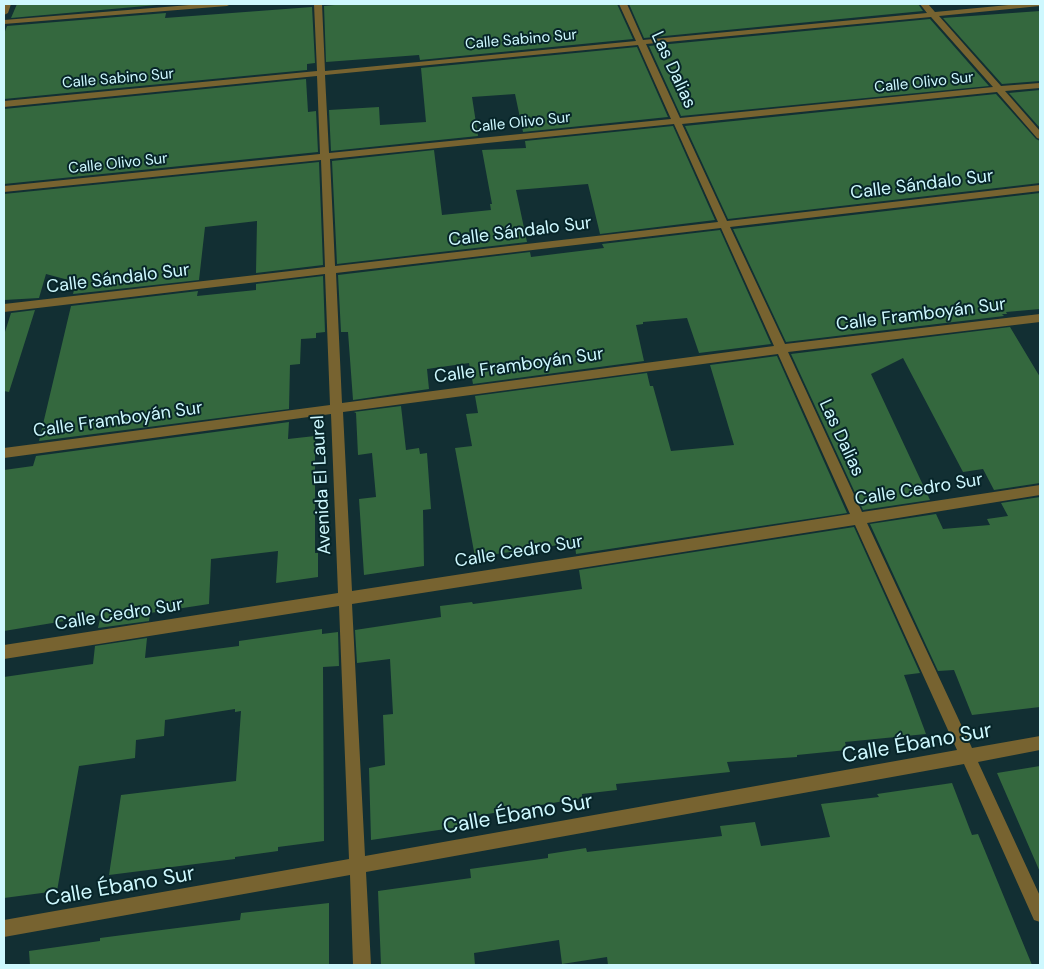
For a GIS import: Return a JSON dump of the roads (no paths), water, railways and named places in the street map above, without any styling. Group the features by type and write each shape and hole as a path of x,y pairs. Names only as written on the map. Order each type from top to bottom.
{"street":[{"path":"4,14 7,4"},
{"path":"4,22 227,4"},
{"name":"Avenida El Laurel","path":"318,4 362,965"},
{"name":"Las Dalias","path":"623,4 1040,914"},
{"path":"924,4 1040,136"},
{"name":"Calle Sabino Sur","path":"4,104 1040,4"},
{"name":"Calle Olivo Sur","path":"4,189 1040,85"},
{"name":"Calle Sándalo Sur","path":"4,308 1040,188"},
{"name":"Calle Framboyán Sur","path":"4,453 781,349 1040,318"},
{"name":"Calle Cedro Sur","path":"4,652 1040,490"},
{"name":"Calle Ébano Sur","path":"4,929 1040,743"}]}
